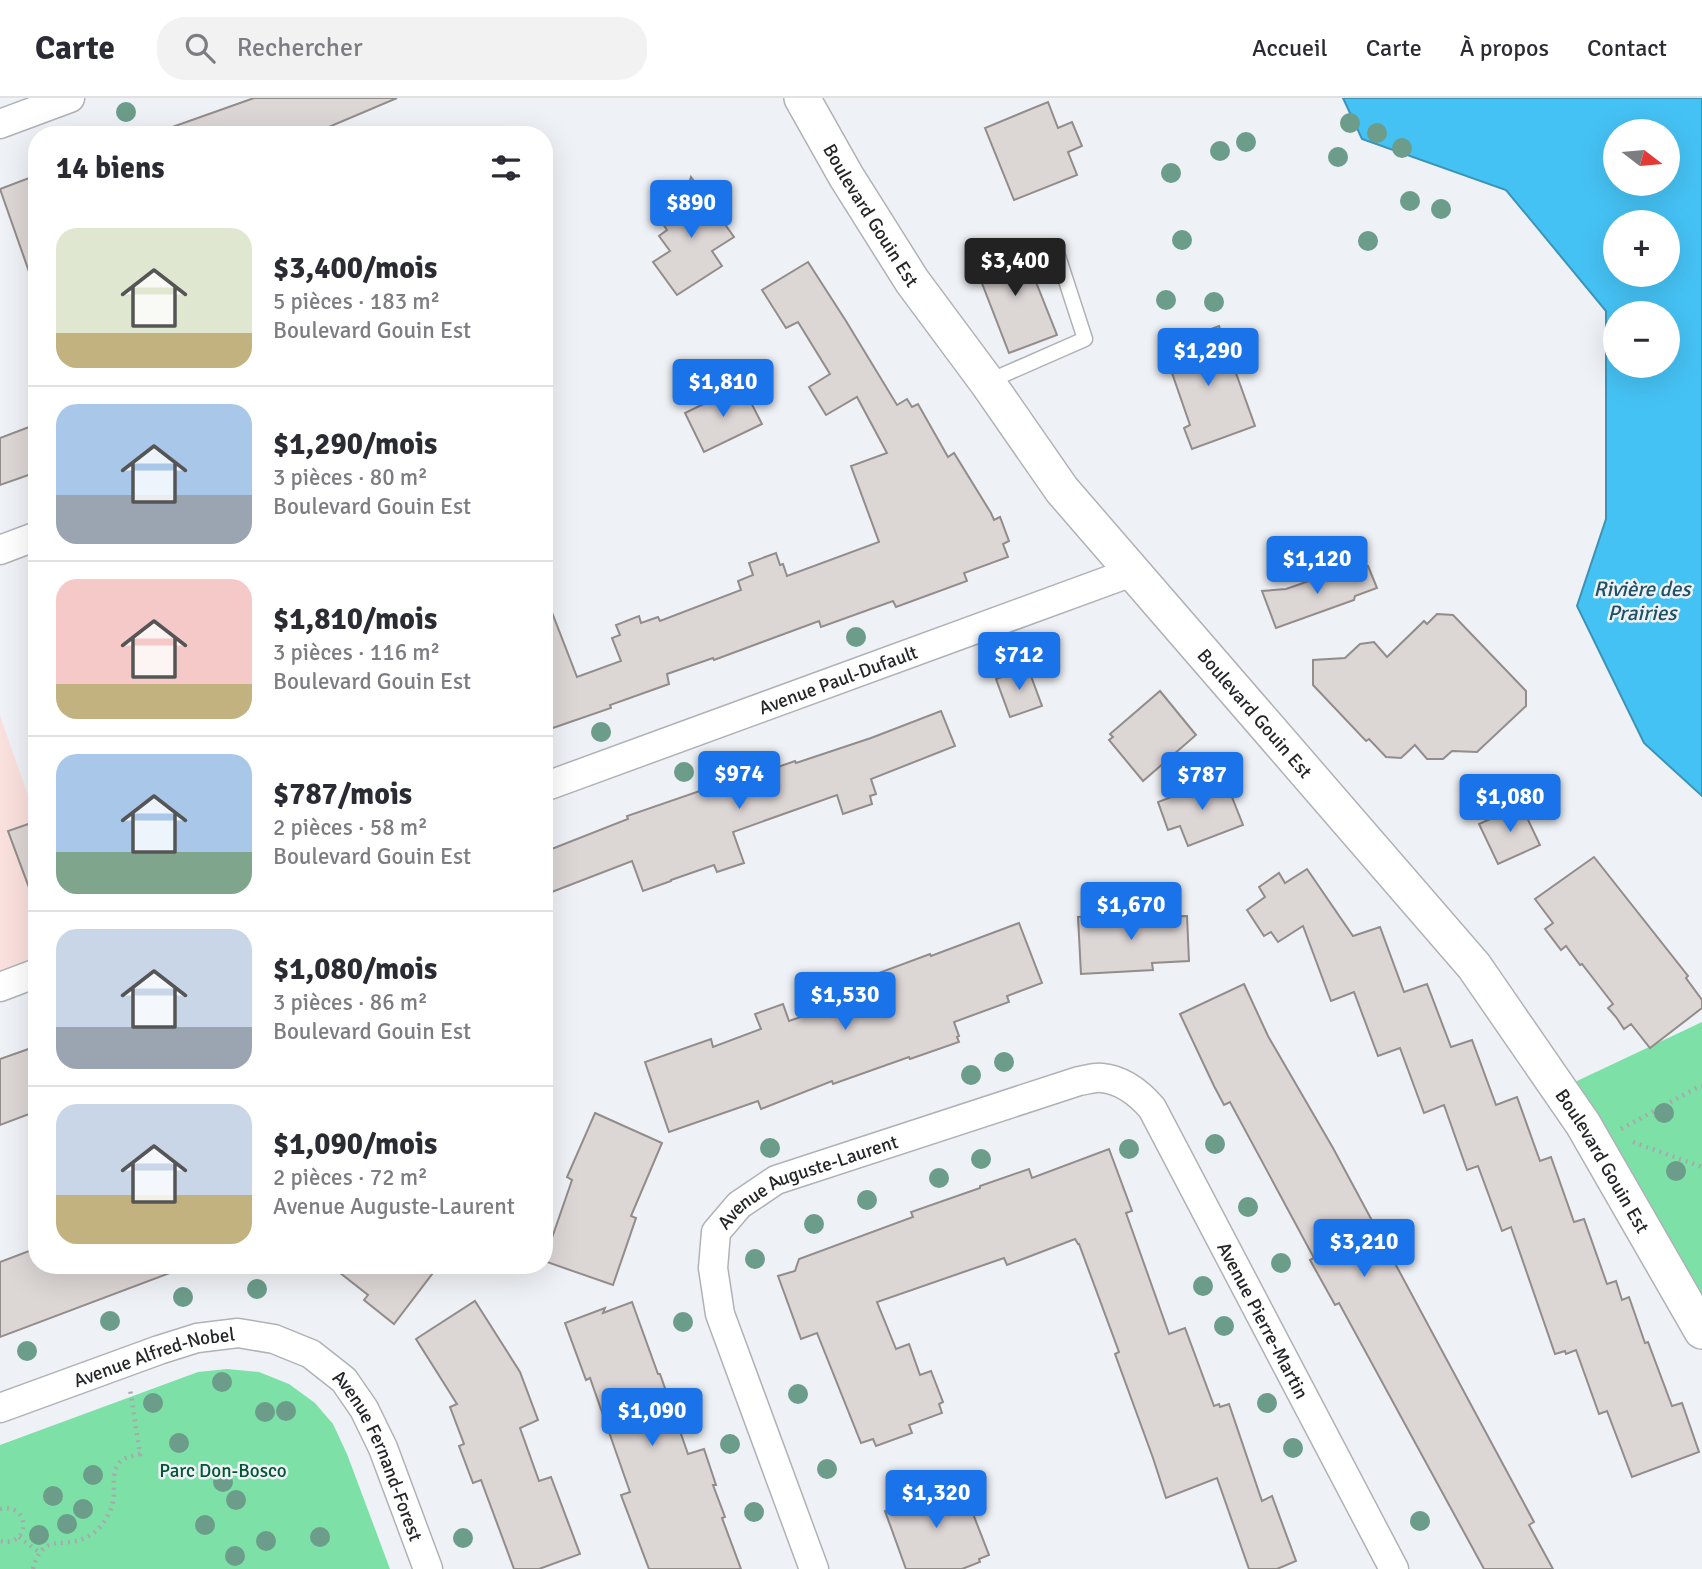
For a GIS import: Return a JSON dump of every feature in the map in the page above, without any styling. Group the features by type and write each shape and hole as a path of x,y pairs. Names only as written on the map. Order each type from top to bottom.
{"street":[{"path":"0,124 70,98"},
{"name":"Boulevard Gouin Est","path":"802,98 846,176 912,281 1062,490 1474,966 1597,1129 1702,1331"},
{"path":"0,550 28,539"},
{"name":"Avenue Paul-Dufault","path":"553,784 1132,572"},
{"path":"0,987 28,977"},
{"name":"Avenue Auguste-Laurent","path":"814,1569 720,1314 713,1268 716,1232 739,1205 776,1180 1079,1081 1101,1077 1122,1083"},
{"name":"Avenue Pierre-Martin","path":"1122,1083 1140,1094 1152,1108 1394,1569"},
{"name":"Avenue Alfred-Nobel","path":"0,1408 197,1338 238,1333 274,1339 311,1354"},
{"name":"Avenue Fernand-Forest","path":"311,1354 344,1380 364,1409 383,1448 428,1569"}],"lane":[{"path":"987,382 1085,339 1058,256"}],"path":[{"path":"1597,1129 1702,1086"},
{"path":"1597,1129 1702,1167"},
{"path":"33,1569 44,1547 83,1540 103,1524 114,1498 117,1465 122,1460 140,1454 126,1362"},
{"path":"0,1509 12,1509 21,1516 24,1526 19,1537 9,1542 0,1541"},
{"path":"19,1537 40,1553"}],"shaded area":[{"path":"0,716 28,795 28,976 0,987"}],"green space":[{"path":"1702,1022 1702,1332 1560,1089"},
{"name":"Parc Don-Bosco","path":"227,1369 259,1372 289,1384 315,1403 333,1424 390,1569 0,1569 0,1445 198,1372"}],"water":[{"name":"Rivière des Prairies","path":"1343,98 1702,98 1702,796 1644,743 1577,606 1606,519 1606,378 1680,378 1680,301 1603,301 1603,307 1506,190 1362,139"}],"building":[{"path":"254,98 397,98 331,126 175,126"},
{"path":"1048,102 1058,128 1072,122 1082,146 1068,152 1077,175 1014,200 985,128"},
{"path":"691,177 734,237 712,251 722,266 677,295 653,262 670,251 659,236 667,230 658,217 684,199"},
{"path":"28,178 28,269 0,189"},
{"path":"1020,242 1057,335 1009,353 973,260"},
{"path":"808,262 897,405 907,399 912,407 918,404 948,457 954,453 994,520 1000,517 1009,541 1003,544 1008,557 964,573 967,581 896,607 893,601 821,627 819,621 714,660 713,658 667,674 669,684 553,728 553,615 577,677 621,661 612,638 620,635 616,625 639,616 641,623 658,617 660,621 741,590 738,581 753,575 749,563 776,553 787,576 879,542 851,466 887,453 857,397 826,415 809,387 830,374 798,322 786,328 762,290"},
{"path":"1219,326 1255,426 1192,449 1184,428 1190,425 1163,347"},
{"path":"742,385 762,424 704,452 685,413"},
{"path":"28,427 28,475 0,485 0,438"},
{"path":"1368,566 1377,588 1355,596 1354,600 1276,628 1262,591 1286,589 1329,574 1330,577"},
{"path":"1437,614 1453,615 1526,691 1526,706 1477,752 1452,751 1443,759 1427,759 1415,745 1401,758 1386,757 1369,739 1366,741 1313,685 1313,660 1345,658 1360,644 1374,642 1387,657 1424,621 1427,624"},
{"path":"1028,668 1042,706 1010,717 996,679"},
{"path":"1160,691 1196,735 1143,781 1109,740 1113,737 1110,734"},
{"path":"941,711 955,746 871,779 876,794 870,796 872,804 843,814 837,795 733,832 744,863 717,872 714,865 643,891 632,861 553,892 553,848 628,819 627,816 717,785 718,788 871,738"},
{"path":"1224,777 1243,825 1188,846 1180,826 1168,830 1158,802"},
{"path":"1521,805 1540,845 1498,864 1479,824"},
{"path":"28,824 28,885 8,831"},
{"path":"1594,857 1688,976 1686,978 1702,1000 1702,1008 1650,1048 1631,1024 1624,1029 1608,1008 1613,1004 1582,964 1580,965 1566,946 1561,950 1545,929 1553,923 1535,899"},
{"path":"1307,869 1353,936 1380,927 1404,992 1427,984 1451,1047 1472,1040 1496,1105 1517,1097 1540,1161 1551,1157 1574,1222 1584,1219 1607,1284 1616,1281 1622,1300 1629,1297 1672,1406 1682,1403 1699,1452 1632,1477 1607,1411 1599,1414 1576,1350 1555,1354 1511,1227 1502,1231 1478,1166 1467,1170 1444,1105 1424,1113 1400,1048 1378,1056 1354,992 1331,1001 1303,926 1278,942 1271,932 1264,936 1247,910 1265,897 1259,887 1279,873 1285,883"},
{"path":"1149,913 1149,917 1187,916 1189,961 1152,963 1153,970 1081,974 1078,917"},
{"path":"1019,923 1042,983 1007,996 1009,1002 954,1022 959,1042 833,1084 832,1081 761,1109 758,1101 669,1132 645,1062 711,1039 713,1047 761,1029 755,1014 783,1004 789,1021 881,989 876,974"},
{"path":"1244,984 1268,1036 1333,1148 1534,1522 1529,1525 1553,1569 1484,1569 1339,1303 1335,1305 1310,1260 1314,1258 1230,1102 1224,1105 1180,1014"},
{"path":"28,1049 28,1114 0,1125 0,1059"},
{"path":"595,1113 662,1143 631,1216 636,1218 613,1285 553,1264 553,1235 572,1180 567,1177"},
{"path":"1109,1149 1132,1211 1126,1213 1169,1334 1185,1328 1214,1406 1229,1404 1262,1501 1272,1496 1296,1561 1277,1569 1249,1569 1217,1478 1166,1498 1115,1354 1119,1352 1075,1239 1007,1265 1004,1258 877,1302 896,1349 909,1344 920,1375 931,1371 943,1402 939,1404 942,1413 909,1425 912,1433 876,1446 873,1439 861,1443 817,1333 801,1339 778,1276 795,1271 799,1259 913,1217 911,1212 980,1186 1029,1169 1032,1178"},
{"path":"28,1251 28,1274 167,1274 0,1337 0,1262"},
{"path":"341,1274 432,1274 394,1324 364,1300 368,1295"},
{"path":"475,1301 520,1372 538,1420 520,1428 539,1481 551,1477 580,1554 539,1569 514,1569 481,1480 473,1483 459,1446 464,1444 450,1407 457,1404 416,1339"},
{"path":"632,1302 688,1454 704,1449 725,1517 722,1518 741,1569 649,1569 621,1495 630,1492 590,1378 586,1380 565,1323 605,1308 603,1313"},
{"path":"931,1485 934,1493 952,1486 954,1492 963,1488 989,1555 979,1559 980,1562 962,1569 906,1569 885,1511 891,1509 888,1501"}]}
